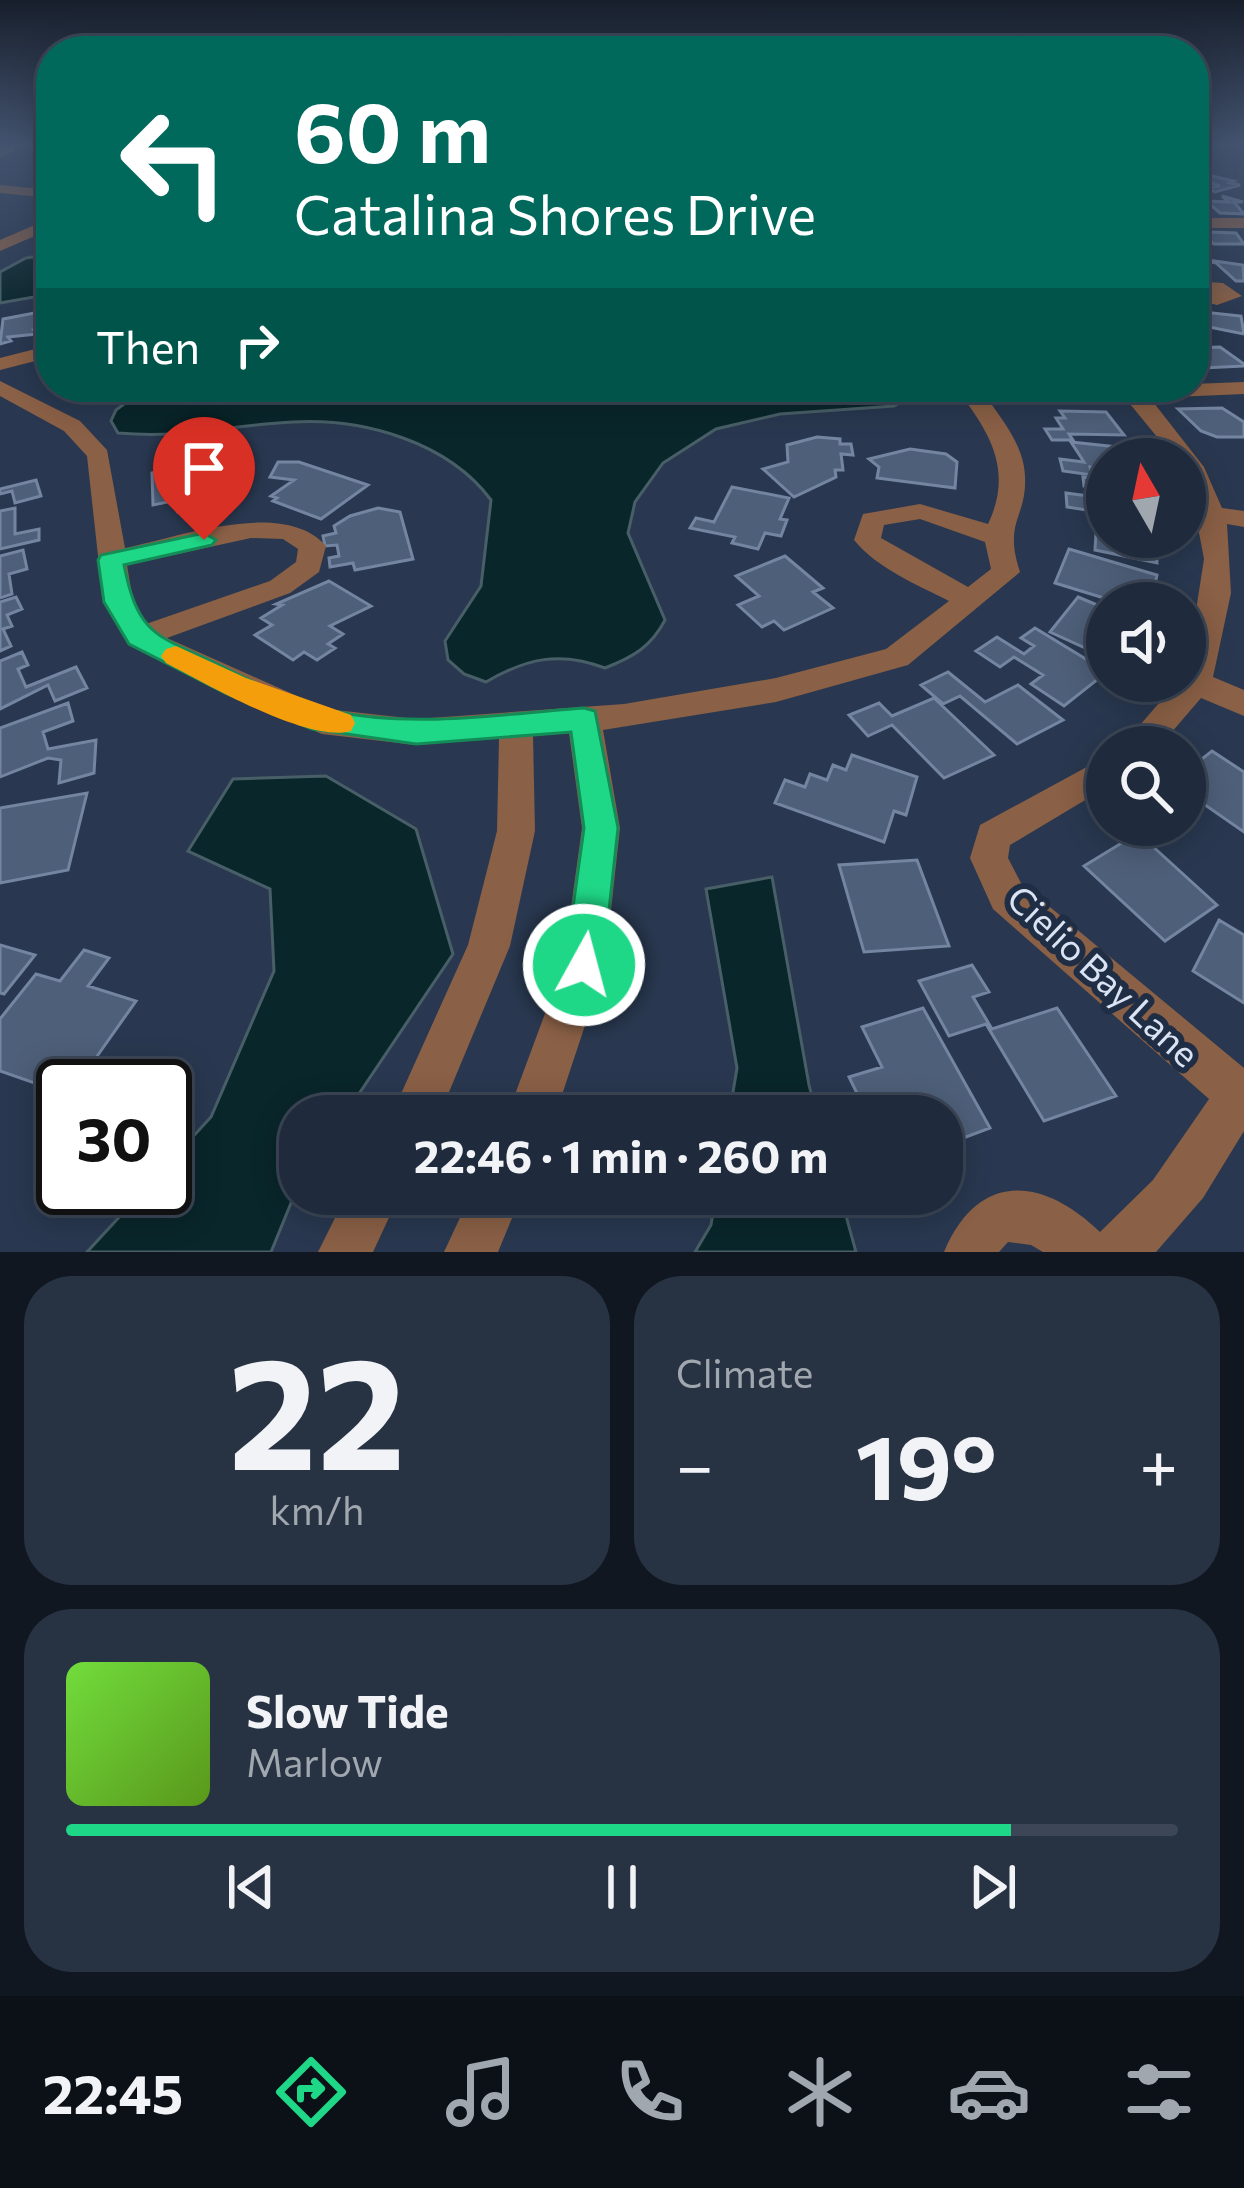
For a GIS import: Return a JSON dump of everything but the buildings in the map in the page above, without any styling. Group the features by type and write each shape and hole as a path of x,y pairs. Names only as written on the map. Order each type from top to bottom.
{"street":[{"path":"1209,223 1244,224"},
{"path":"0,247 36,230"},
{"path":"1209,288 1238,294"},
{"path":"0,364 36,356"},
{"path":"1209,388 1244,388"},
{"path":"8,398 72,426 99,455 118,602 139,637 236,686 322,721 416,732 584,719 776,690 897,657 1006,572 994,536 1013,488 1006,444 978,402"},
{"path":"1140,402 1179,446 1214,514 1221,541 1216,603 1206,641"},
{"path":"970,601 891,559 867,540 872,520 898,509 933,511 994,536"},
{"path":"1214,514 1244,519"},
{"path":"110,560 250,530 289,531 312,545 309,566 280,587 139,637"},
{"path":"1206,687 1244,704"},
{"path":"1156,726 1177,702"},
{"path":"538,1095 584,965 601,828 584,719"},
{"path":"424,1095 489,946 516,831 516,725"},
{"name":"Cielio Bay Lane","path":"1086,782 993,836 989,858 1007,896 1240,1098"},
{"path":"1117,1252 1159,1216 1189,1180 1240,1098"},
{"path":"345,1252 364,1215"},
{"path":"471,1252 488,1215"},
{"path":"971,1252 976,1236 989,1222 1006,1215 1048,1223 1082,1252"}],"shaded area":[{"path":"36,256 36,297 0,303 0,272"},
{"path":"127,402 901,402 780,414 716,429 663,463 635,502 628,533 665,620 654,637 633,655 605,668 573,660 544,660 486,682 464,674 448,660 445,641 481,586 491,500 452,463 402,438 348,424 293,422 186,433 118,433 111,421"},
{"path":"326,776 416,829 453,954 358,1095 279,1095 279,1215 286,1215 271,1252 87,1252 121,1215 192,1215 192,1138 211,1117 274,971 270,889 188,851 233,779"},
{"path":"772,877 812,1095 732,1095 737,1068 706,889"},
{"path":"713,1215 846,1215 856,1252 695,1252"}],"slow traffic":[{"path":"176,656 236,686 322,721 340,723"}],"route":[{"path":"204,540 110,560 118,602 139,637 236,686 322,721 416,732 584,719 601,828 584,965"}]}
